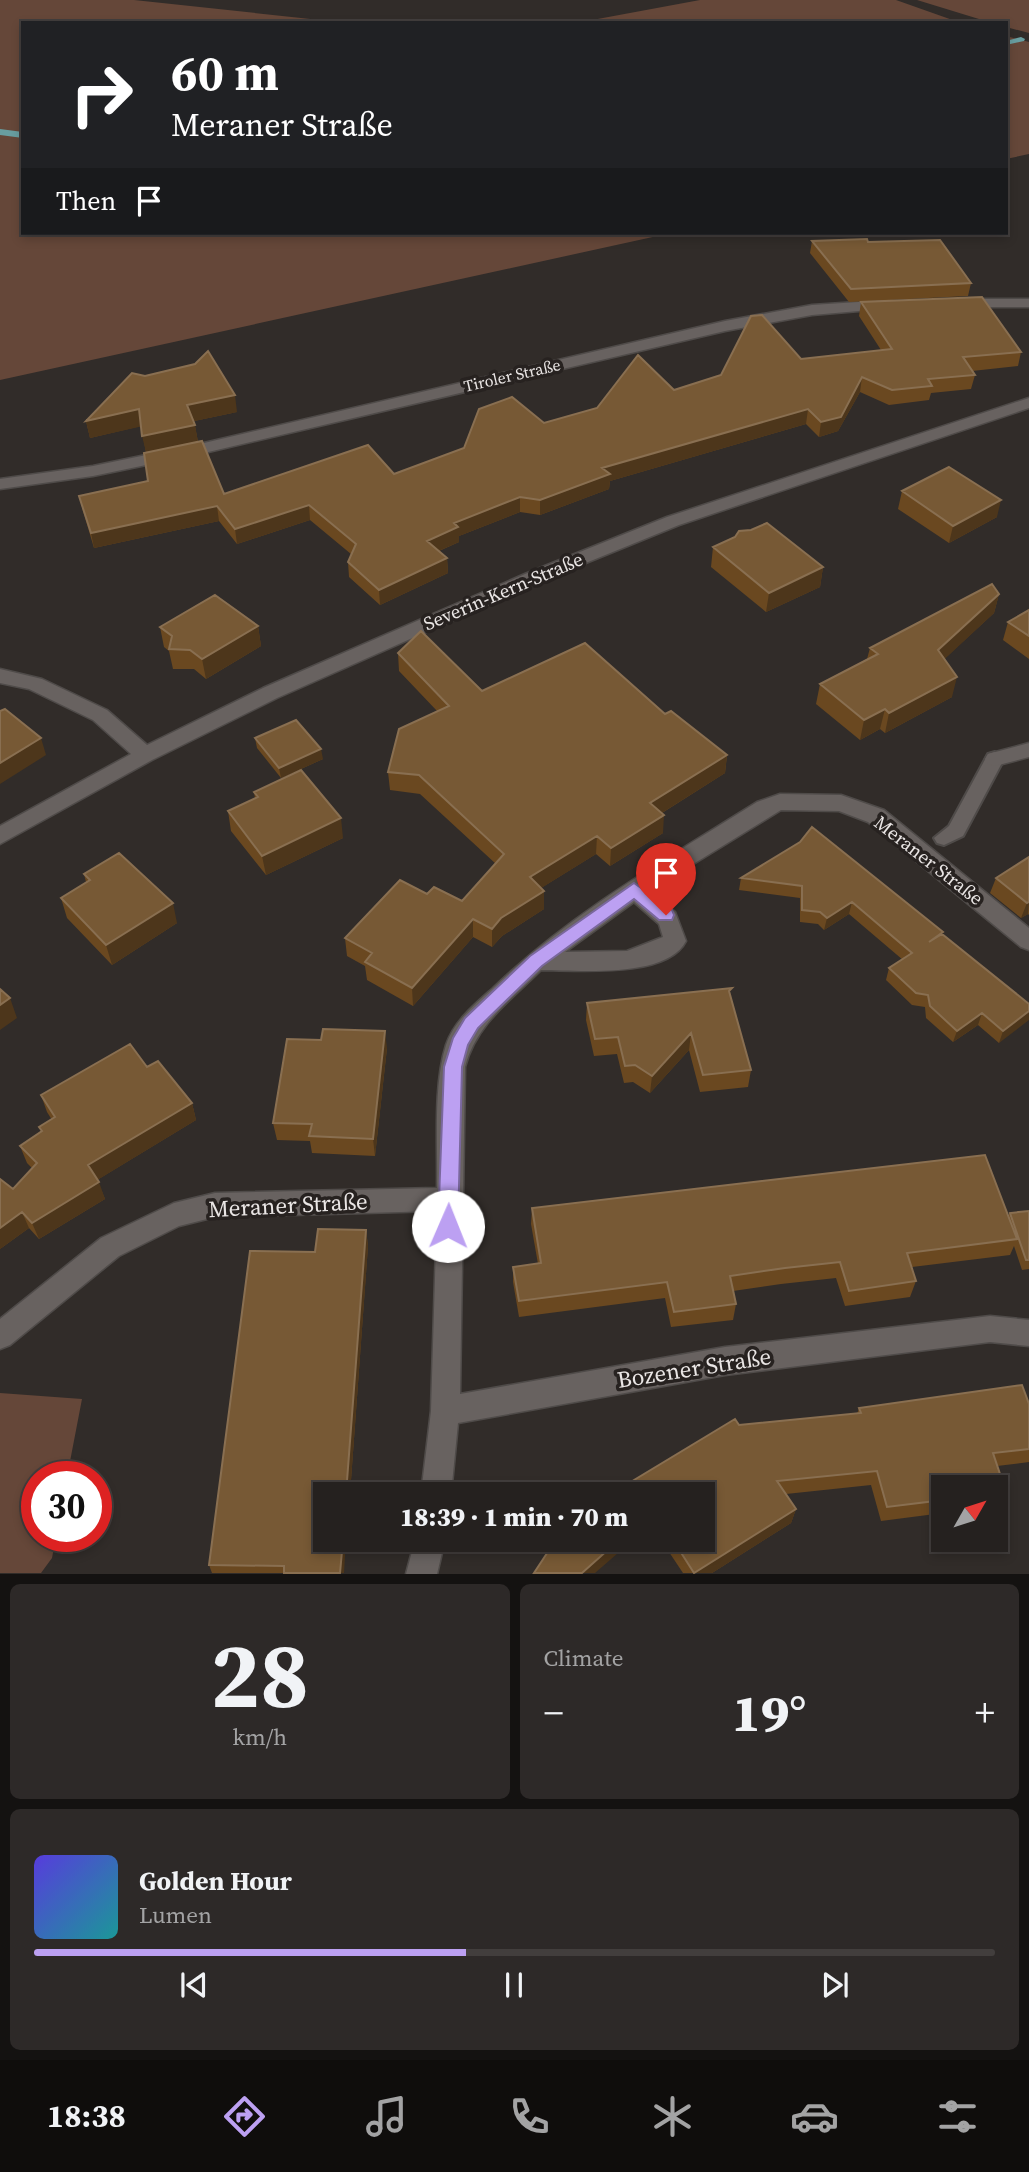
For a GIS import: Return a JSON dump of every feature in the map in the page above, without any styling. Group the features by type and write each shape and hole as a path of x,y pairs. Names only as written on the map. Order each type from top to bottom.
{"street":[{"path":"943,303 1029,303"},
{"name":"Tiroler Straße","path":"0,484 93,471 204,448 725,326 812,310 903,304"},
{"name":"Severin-Kern-Straße","path":"0,836 145,755 270,693 393,637 673,522 1029,403"},
{"path":"0,676 35,684 100,715 145,755"},
{"path":"995,760 1029,750"},
{"name":"Meraner Straße","path":"445,1411 453,1067 459,1043 471,1023 536,961 634,890 765,807 797,801 841,803 876,816 1029,941"},
{"path":"536,961 643,959 660,953 675,941 674,928 666,915 634,890"},
{"name":"Meraner Straße","path":"0,1336 110,1247 174,1214 215,1205 448,1199"},
{"name":"Bozener Straße","path":"445,1411 725,1361 990,1329 1029,1333"},
{"path":"437,1482 445,1411"},
{"path":"421,1573 427,1552"}],"lane":[{"path":"944,838 956,831 995,760"}],"shaded area":[{"path":"0,0 134,0 329,21 21,21 21,235 662,235 0,380"},
{"path":"700,0 896,0 955,21 587,21"},
{"path":"917,0 1029,0 1029,33 1008,28 1008,21 985,21"},
{"path":"1008,37 1029,42 1029,154 1008,159"},
{"path":"0,1393 82,1399 70,1461 21,1461 21,1552 53,1552 52,1558 41,1573 0,1573"}],"building":[{"path":"867,239 868,242 940,240 971,283 851,289 812,241"},
{"path":"982,297 1021,352 963,357 975,375 928,379 932,386 892,390 862,377 841,417 821,422 808,409 602,468 610,474 540,500 520,497 454,523 458,527 427,541 447,558 379,590 348,562 356,544 309,505 235,529 217,506 91,533 79,496 148,481 144,453 202,441 224,494 368,445 394,474 464,448 479,409 512,397 544,423 597,408 638,355 674,390 721,375 751,316 762,315 801,359 892,349 861,302"},
{"path":"208,351 235,395 187,405 195,425 142,436 139,409 86,421 132,373 145,376 195,364"},
{"path":"949,467 1001,500 953,526 902,491"},
{"path":"767,523 823,567 769,593 713,547 735,537 739,531 751,530"},
{"path":"992,584 999,594 938,650 957,677 889,713 885,709 864,720 820,684 878,654 870,648"},
{"path":"215,595 258,626 202,659 190,650 169,649 172,636 160,627"},
{"path":"1029,610 1029,636 1008,622"},
{"path":"421,631 482,691 585,643 665,714 671,711 727,755 650,803 664,815 611,848 597,836 530,877 544,891 501,918 492,929 473,919 412,988 365,962 372,953 345,938 400,880 427,894 434,887 462,901 504,854 419,775 388,772 399,729 449,706 398,653"},
{"path":"5,709 41,738 0,763 0,711"},
{"path":"296,720 321,749 279,768 255,738"},
{"path":"301,770 341,818 262,856 228,811 258,797 254,792"},
{"path":"812,827 943,932 929,942 942,934 1029,1004 1029,1011 1003,1031 982,1013 957,1031 930,1006 928,995 916,993 889,968 912,953 852,902 827,918 820,912 802,910 802,886 741,878 800,842"},
{"path":"119,853 173,903 106,945 61,898 90,880 84,874"},
{"path":"1029,857 1029,902 1027,903 996,878"},
{"path":"732,988 729,991 751,1070 703,1075 691,1033 652,1076 635,1065 625,1066 618,1037 595,1039 587,1003"},
{"path":"0,989 10,998 0,1005"},
{"path":"323,1029 385,1031 373,1139 309,1136 312,1124 273,1123 287,1039 321,1040"},
{"path":"130,1044 147,1067 158,1061 192,1103 88,1165 99,1182 32,1223 22,1212 0,1228 0,1179 13,1189 37,1163 20,1146 42,1131 39,1127 55,1117 41,1095"},
{"path":"985,1155 1017,1239 907,1253 916,1281 849,1291 840,1262 730,1276 736,1304 674,1312 667,1282 519,1301 513,1267 541,1263 532,1208"},
{"path":"1029,1211 1029,1260 1026,1260 1010,1213"},
{"path":"318,1229 366,1230 347,1482 313,1482 313,1552 342,1552 340,1573 284,1573 284,1566 209,1565 250,1251 315,1252"},
{"path":"1022,1385 1029,1404 1029,1449 993,1453 1000,1475 931,1475 931,1502 887,1507 877,1471 777,1481 796,1509 694,1573 681,1552 715,1552 715,1482 631,1482 735,1419 739,1425 861,1413 859,1408"},
{"path":"548,1552 606,1552 582,1573 534,1573"}],"waterway":[{"path":"1008,42 1021,39"},
{"path":"0,132 21,135"}],"route":[{"path":"448,1226 453,1067 459,1043 471,1023 536,961 634,890 666,915"}]}
